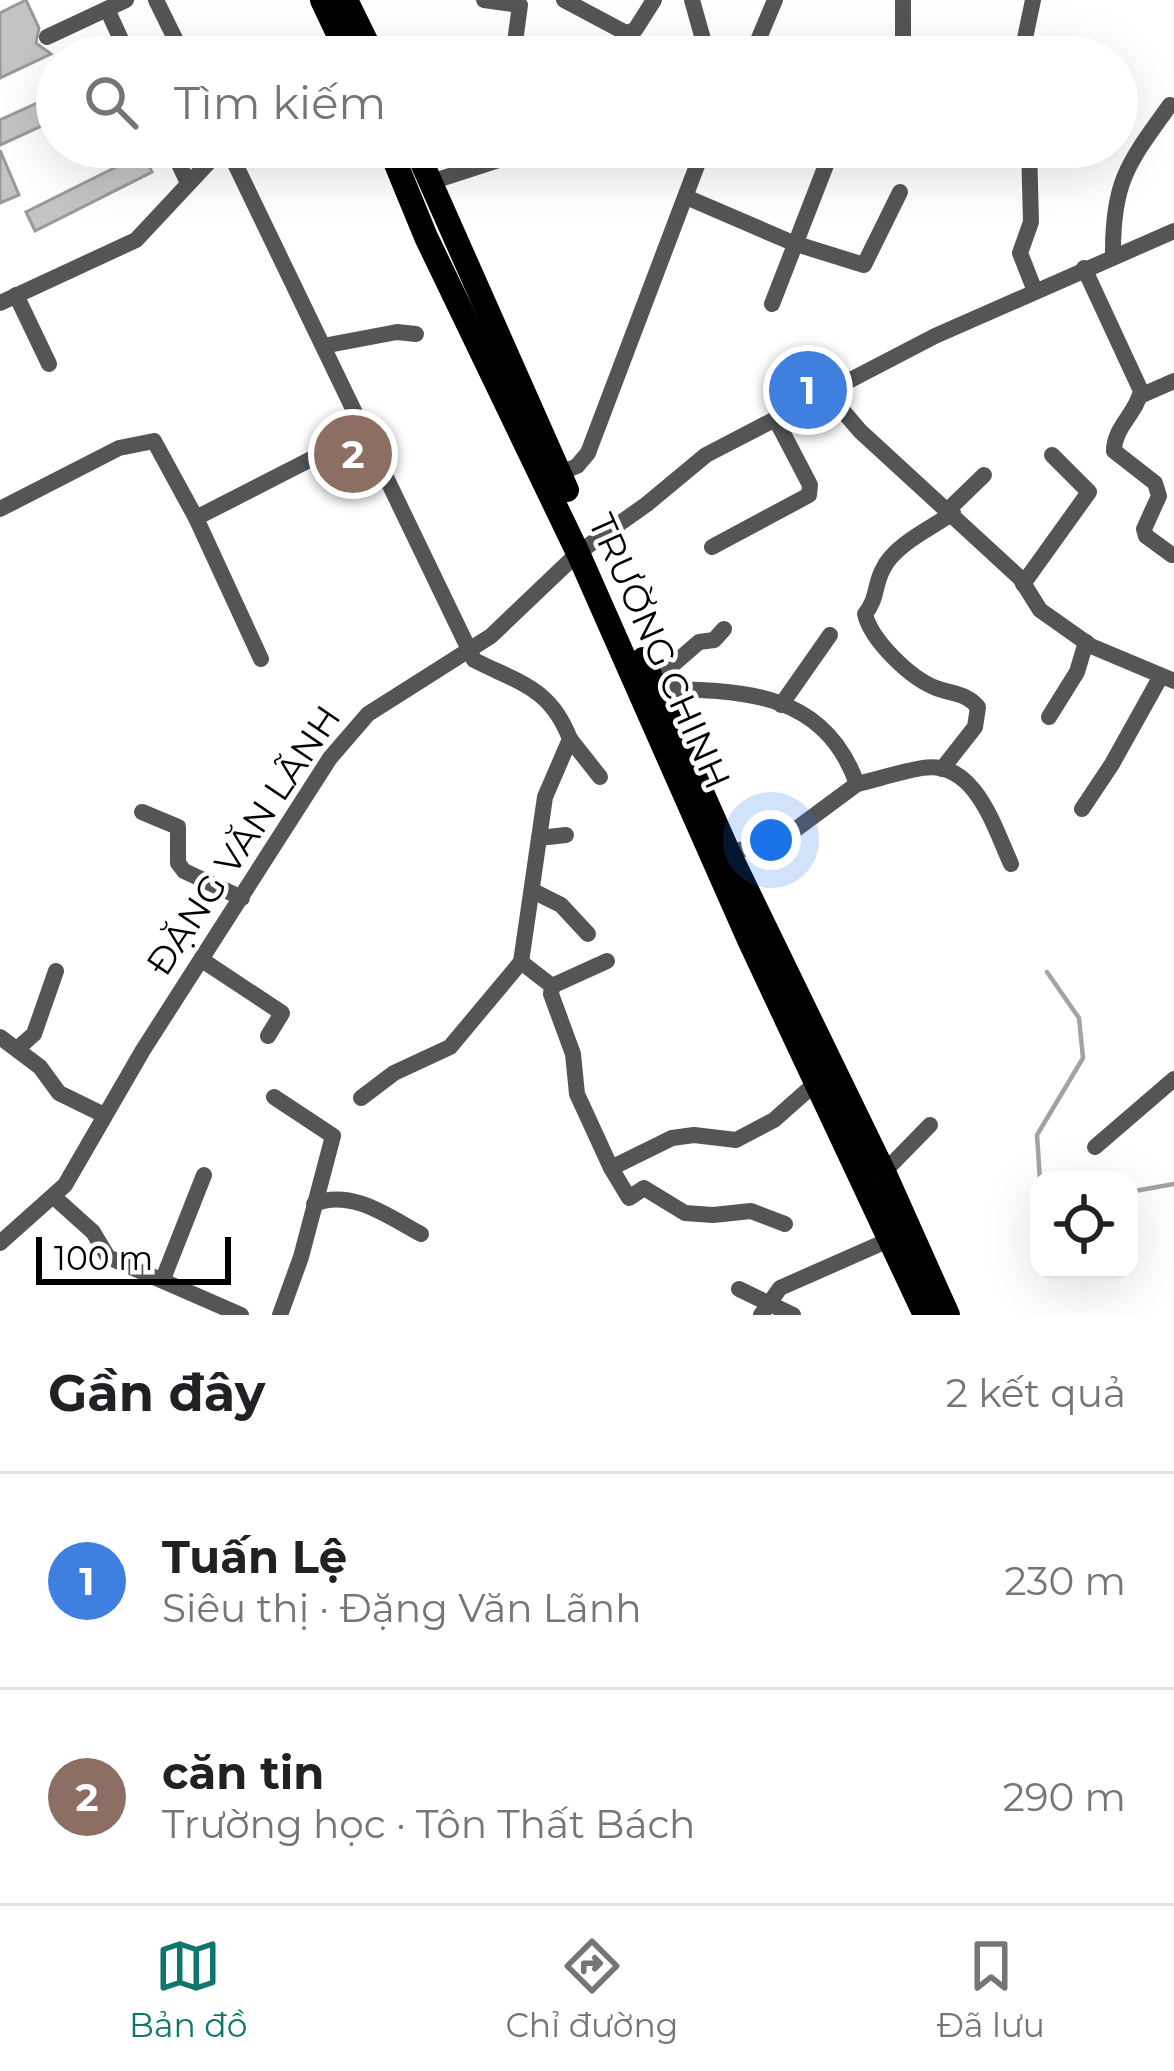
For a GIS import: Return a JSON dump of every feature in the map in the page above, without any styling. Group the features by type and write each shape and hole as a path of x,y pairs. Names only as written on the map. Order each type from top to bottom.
{"highway":[{"path":"322,0 339,36"},
{"path":"346,0 364,36"},
{"name":"TRƯỜNG CHINH","path":"398,168 426,237 552,477"},
{"name":"TRƯỜNG CHINH","path":"425,168 749,940 830,1091 884,1172 948,1315"},
{"name":"TRƯỜNG CHINH","path":"585,549 655,685 830,1091"},
{"name":"TRƯỜNG CHINH","path":"849,1122 890,1239 925,1315"}],"street":[{"path":"48,36 126,0"},
{"path":"156,0 174,36"},
{"path":"484,0 520,5 516,36"},
{"path":"564,0 633,36"},
{"path":"631,33 654,0"},
{"path":"692,0 702,36"},
{"path":"760,36 775,0"},
{"path":"903,0 903,36"},
{"path":"1026,36 1033,0"},
{"path":"106,9 119,36"},
{"path":"1138,148 1170,105"},
{"path":"181,168 188,183"},
{"path":"49,364 8,299 136,240 203,168"},
{"path":"235,168 473,660 532,685 561,717 570,739 600,777"},
{"path":"431,182 472,168"},
{"path":"552,477 577,466 588,453 696,168"},
{"path":"772,304 824,168"},
{"path":"1030,168 1031,222 1020,253 1035,291"},
{"path":"1113,256 1116,207 1127,168"},
{"path":"686,197 794,243 864,265 899,192"},
{"name":"ĐẶNG VĂN LÃNH","path":"0,1243 65,1185 202,960 354,727 368,714 491,636 585,549 706,455 825,390 1084,268 1174,231"},
{"path":"1084,268 1140,385 1140,397 1114,440 1114,451 1155,483 1159,496 1144,529 1146,536 1172,555"},
{"path":"322,346 397,332 416,334"},
{"path":"1140,397 1174,381"},
{"path":"825,390 860,430 951,511 1023,584 1040,610 1086,642 1167,678 1082,809"},
{"path":"712,548 808,494 810,485 775,418"},
{"path":"196,518 364,432"},
{"path":"0,509 119,448 154,441 196,518 261,659"},
{"path":"1023,584 1089,492 1052,455"},
{"path":"942,769 975,727 978,707 958,693 928,684 908,669 871,628 865,614 877,598 879,576 890,558 951,511 983,475"},
{"path":"655,685 699,642 714,640 724,629"},
{"path":"781,704 830,635"},
{"path":"1049,717 1077,673 1086,642"},
{"path":"655,685 710,690 801,710 824,730 857,784"},
{"path":"361,1098 394,1073 450,1047 521,962 550,782 570,739"},
{"path":"729,853 784,838 857,784 921,768 942,769 968,785 982,802 1011,864"},
{"path":"142,812 178,827 178,863 184,871 242,898"},
{"path":"539,838 566,835"},
{"path":"532,891 561,905 588,934"},
{"path":"202,960 282,1013 268,1036"},
{"path":"521,962 552,986 573,1054 577,1094 628,1198 644,1189 686,1213 751,1211 785,1224"},
{"path":"552,986 607,962"},
{"path":"17,1049 40,1022 56,971"},
{"path":"0,1037 40,1067 59,1093 104,1115"},
{"path":"1095,1147 1174,1078"},
{"path":"611,1168 672,1138 736,1139 830,1091"},
{"path":"274,1097 332,1136 280,1315"},
{"path":"884,1172 930,1125"},
{"path":"163,1279 204,1175"},
{"path":"54,1197 94,1232 108,1257 241,1315"},
{"path":"314,1204 333,1198 357,1203 421,1234"},
{"path":"765,1308 780,1288 890,1239"},
{"path":"739,1289 765,1308 793,1315"}],"building":[{"path":"26,0 39,28 36,61 0,78 0,13"},
{"path":"36,104 36,129 0,145 0,120"},
{"path":"0,150 19,195 0,203"},
{"path":"114,168 150,168 152,172 35,231 26,212"}],"waterway":[{"path":"1039,1171 1037,1135 1083,1058 1079,1018 1047,972"},
{"path":"1138,1190 1174,1184"}],"place":[{"name":"Tuấn Lệ","path":"808,390"},
{"name":"căn tin","path":"353,454"}]}
